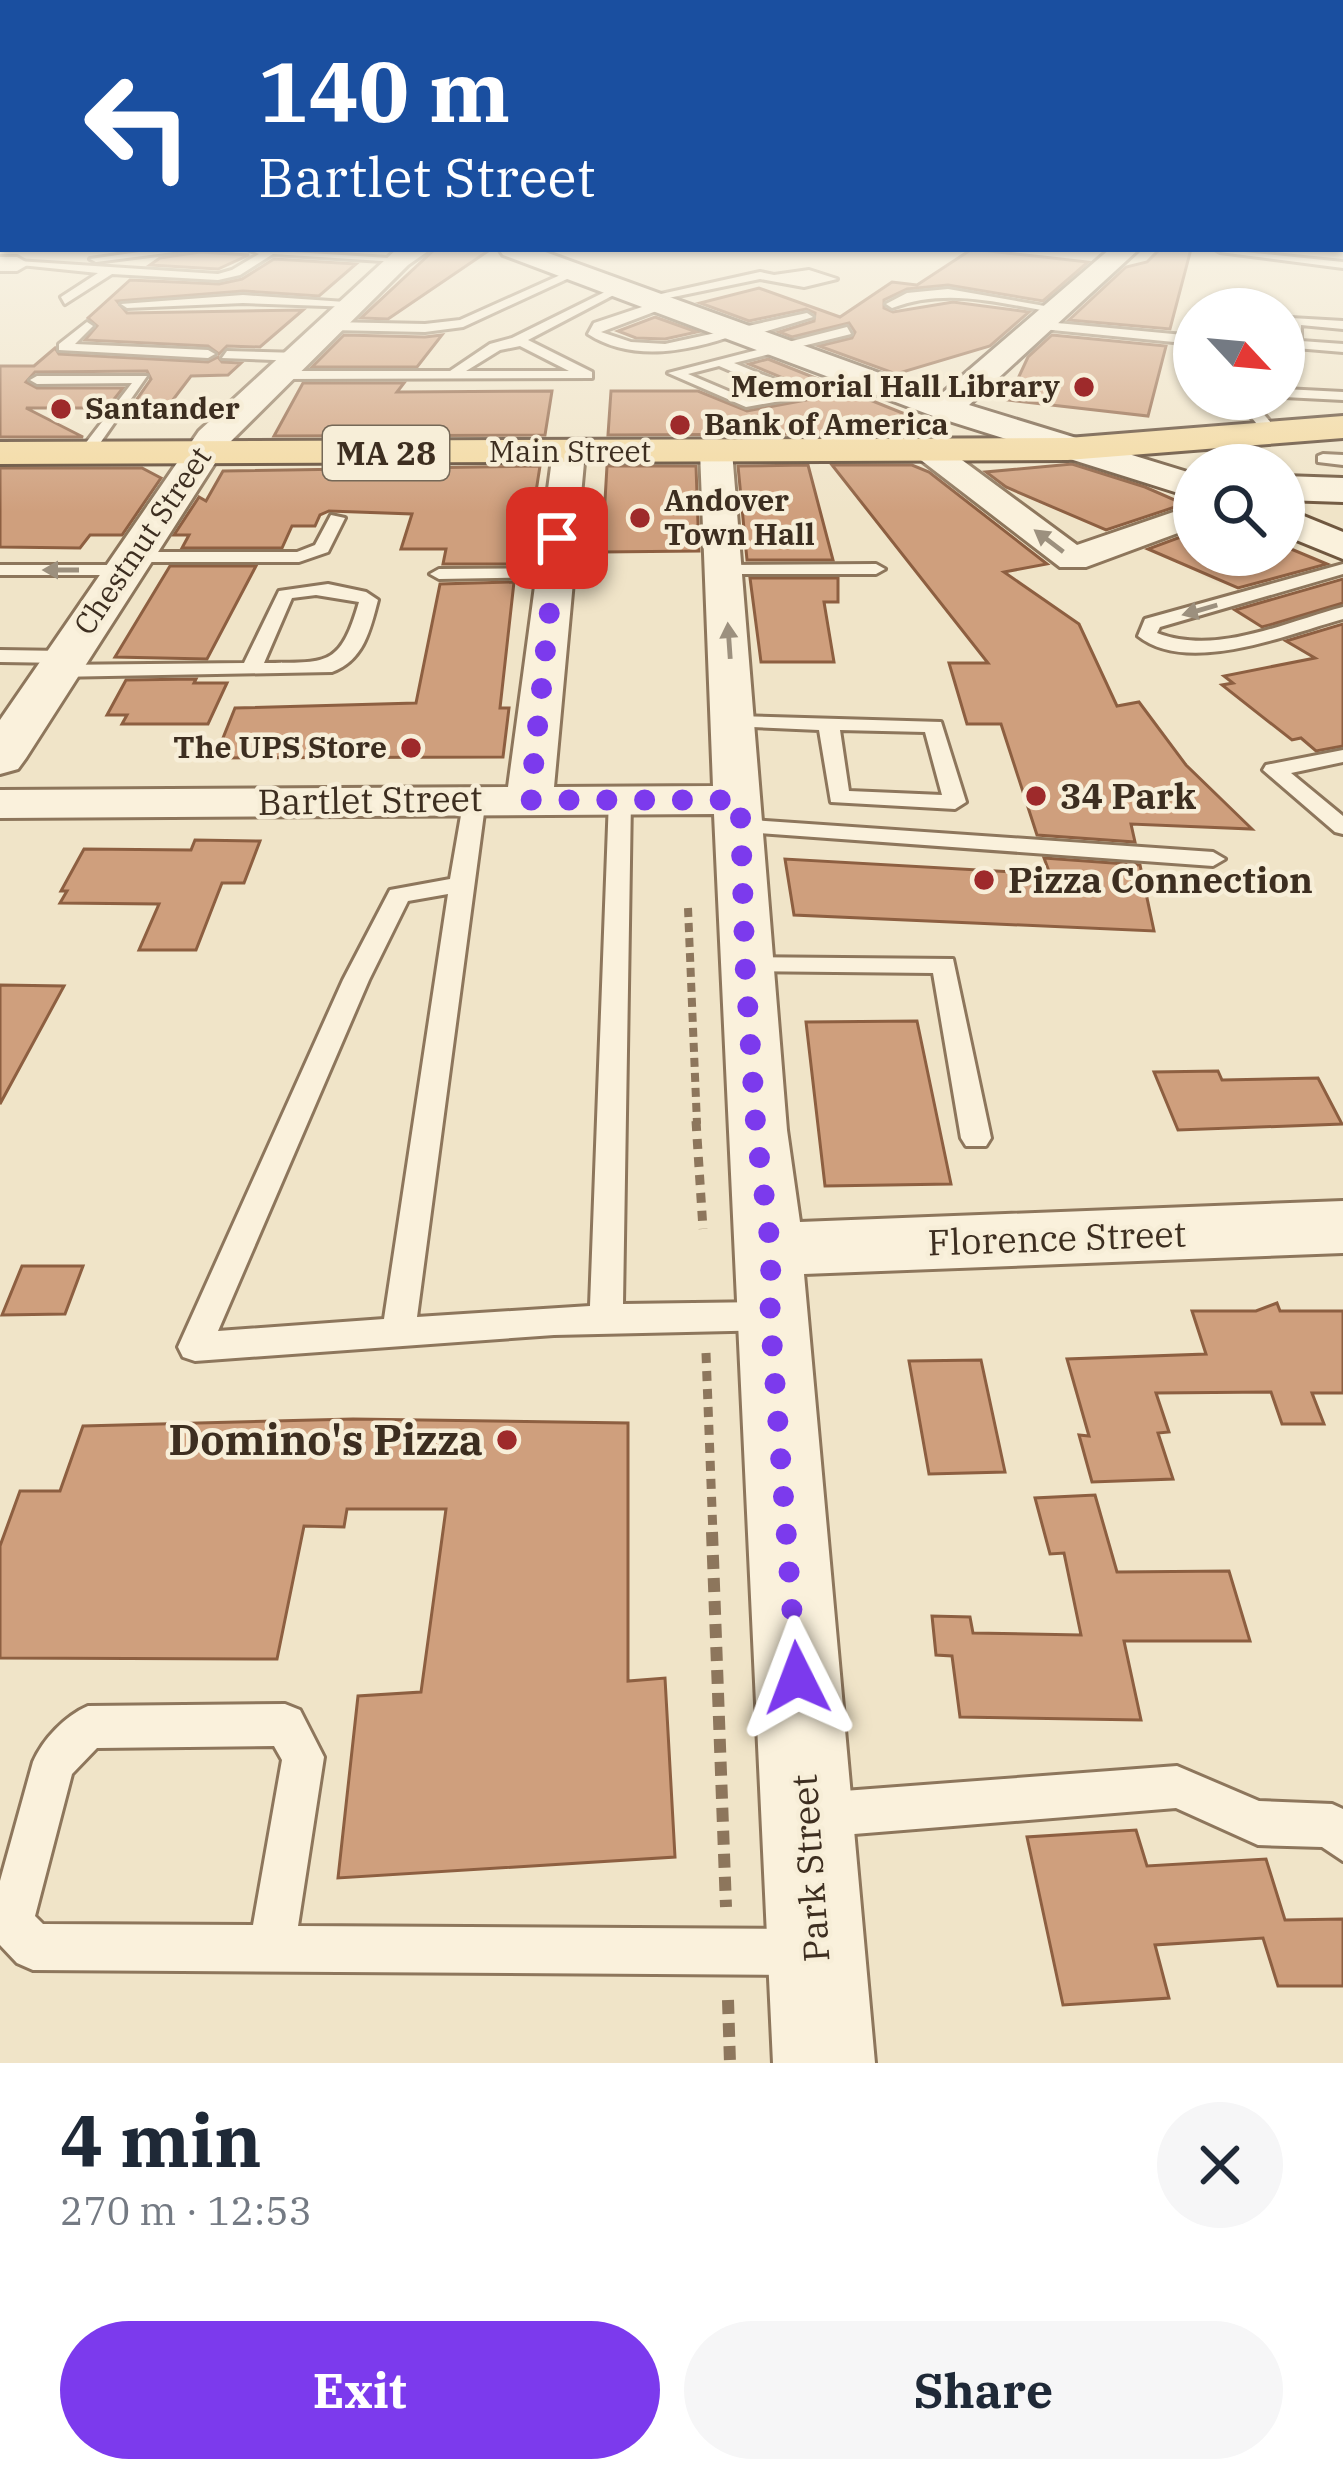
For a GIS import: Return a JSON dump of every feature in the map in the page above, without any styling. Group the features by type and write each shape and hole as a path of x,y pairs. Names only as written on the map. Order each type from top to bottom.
{"main road":[{"name":"Chestnut Street","path":"0,758 202,453 339,319"},
{"path":"706,319 945,410 1173,476"},
{"path":"928,450 942,437 945,410 1044,319"},
{"name":"MA 28","path":"1068,449 1343,427"},
{"path":"1194,444 1207,438"},
{"name":"Main Street","path":"0,453 1068,449"},
{"path":"1305,530 1343,547"}],"street":[{"path":"928,450 1073,559 1173,523"},
{"path":"530,800 569,452"},
{"name":"Park Street","path":"716,452 756,1130 738,1287 807,1816 824,2063"},
{"name":"Bartlet Street","path":"0,805 620,800 739,813"},
{"name":"Florence Street","path":"738,1287 1343,1226"}],"lane":[{"path":"370,319 425,328 471,319"},
{"path":"456,372 482,364 515,339 575,319"},
{"path":"609,319 594,334 650,351 797,319"},
{"path":"1058,319 1173,340"},
{"path":"1305,322 1343,325"},
{"path":"87,326 64,347 208,354"},
{"path":"723,362 798,394 746,403 675,373 847,332"},
{"path":"1169,340 1173,333"},
{"path":"227,355 290,366 587,375 515,339"},
{"path":"1305,345 1343,348"},
{"path":"38,380 142,379 86,453"},
{"path":"1305,394 1343,396"},
{"path":"1261,420 1272,433"},
{"path":"1333,474 1343,460"},
{"path":"0,570 299,557 322,548 337,518"},
{"path":"724,570 876,568"},
{"path":"1343,569 1152,623 1148,636 1182,648 1208,647 1343,613"},
{"path":"439,574 552,572"},
{"path":"0,656 60,664 251,669 325,668 352,654 369,600 346,591 285,595 251,669"},
{"path":"735,722 934,726 955,802 839,797 829,724"},
{"path":"1343,756 1274,770 1343,827"},
{"path":"398,1335 475,799"},
{"path":"606,1315 620,800"},
{"path":"739,813 1213,859"},
{"path":"461,885 399,895 356,980 194,1347 398,1335 606,1315 738,1287"},
{"path":"745,965 944,965 976,1138"},
{"path":"272,1949 303,1757 285,1725 88,1727 55,1762 11,1923 33,1947 272,1949 817,1952"},
{"path":"807,1816 1177,1787 1258,1823 1332,1826 1343,1839"}],"path":[{"path":"688,904 688,987 738,1287 730,2063"}],"building":[{"path":"89,319 292,319 260,347 227,346 219,354 208,346 85,340 97,326"},
{"path":"661,319 697,332 665,339 636,338 618,331"},
{"path":"1021,319 990,346 896,374 819,346 852,338 855,332 849,323 792,337 779,332 814,321"},
{"path":"1173,319 1170,329 1069,320"},
{"path":"344,335 442,335 417,367 312,367"},
{"name":"Memorial Hall Library","path":"1052,335 1166,346 1148,416 1008,400 1028,357"},
{"path":"55,348 59,354 208,362 218,357 222,362 241,363 228,375 191,376 166,409 130,409 151,379 147,371 35,372 26,382 37,388 123,388 107,408 26,408 83,437 0,437 0,366 34,366"},
{"path":"768,359 915,418 904,434 808,434 796,420 800,434 608,435 611,391 698,391 747,411 806,400 805,387 749,364"},
{"path":"303,383 404,383 397,392 552,391 545,435 274,436"},
{"path":"1072,464 1145,487 1173,499 1173,508 1106,530 1006,487 986,472"},
{"path":"808,465 833,560 747,560 738,466"},
{"path":"832,465 912,465 929,472 1047,564 1004,572 1079,624 1117,706 1139,702 1186,765 1252,829 1131,824 1135,842 1037,835 1001,724 967,724 949,663 988,663"},
{"path":"540,466 525,562 516,564 443,564 446,549 401,549 412,514 329,511 320,515 315,526 292,526 282,548 182,548 189,535 174,535 199,497 206,501 223,471"},
{"name":"Andover Town Hall","path":"607,466 696,466 699,551 602,552"},
{"path":"0,468 142,468 161,478 122,535 90,535 80,548 0,547"},
{"path":"1173,540 1173,560 1148,549"},
{"path":"1305,555 1327,564 1305,570"},
{"path":"170,566 256,566 207,659 115,657"},
{"path":"1210,576 1282,576 1238,588"},
{"path":"750,578 838,578 838,602 824,602 834,662 761,662"},
{"path":"1343,579 1343,603 1273,624 1262,627 1235,610"},
{"path":"514,582 500,708 509,708 503,757 215,758 235,708 416,703 440,584"},
{"path":"1343,624 1343,746 1316,751 1301,738 1292,740 1222,685 1233,683 1224,676 1315,658 1286,641"},
{"path":"196,679 194,683 227,683 208,724 122,724 127,715 107,715 126,680"},
{"path":"195,840 260,841 244,883 222,883 196,950 139,950 159,904 60,903 67,891 61,891 84,849 191,850"},
{"path":"1044,858 1140,865 1154,931 794,915 785,859 1050,874"},
{"path":"0,985 64,986 0,1104"},
{"path":"917,1021 951,1184 825,1186 806,1022"},
{"path":"1218,1071 1222,1080 1318,1078 1342,1124 1178,1130 1154,1072"},
{"path":"22,1266 83,1266 65,1314 2,1315"},
{"path":"1277,1303 1280,1311 1343,1311 1343,1393 1312,1393 1324,1424 1282,1424 1271,1392 1156,1393 1169,1432 1158,1433 1173,1479 1092,1482 1079,1435 1089,1436 1067,1359 1206,1354 1192,1311 1256,1311"},
{"path":"981,1360 1005,1472 929,1474 909,1361"},
{"path":"353,1419 628,1423 628,1681 665,1678 675,1857 338,1878 358,1696 421,1692 446,1509 347,1509 344,1527 304,1526 277,1659 0,1658 0,1546 20,1491 60,1491 83,1426"},
{"path":"1095,1495 1117,1572 1229,1571 1250,1641 1124,1641 1141,1720 960,1717 952,1656 936,1655 932,1616 970,1617 973,1633 1081,1635 1064,1553 1050,1554 1035,1498"},
{"path":"1136,1830 1147,1866 1266,1859 1285,1920 1343,1919 1343,1986 1278,1986 1263,1938 1155,1945 1169,1998 1063,2005 1027,1837"}],"place":[{"name":"Memorial Hall Library","path":"1084,387"},
{"name":"Santander","path":"61,409"},
{"name":"Bank of America","path":"680,425"},
{"name":"Andover Town Hall","path":"640,518"},
{"name":"The UPS Store","path":"411,748"},
{"name":"34 Park","path":"1036,796"},
{"name":"Pizza Connection","path":"984,880"},
{"name":"Domino's Pizza","path":"507,1440"}],"route":[{"path":"557,538 530,800 740,800 745,965 756,1130 771,1250 770,1316 797,1678"}]}
